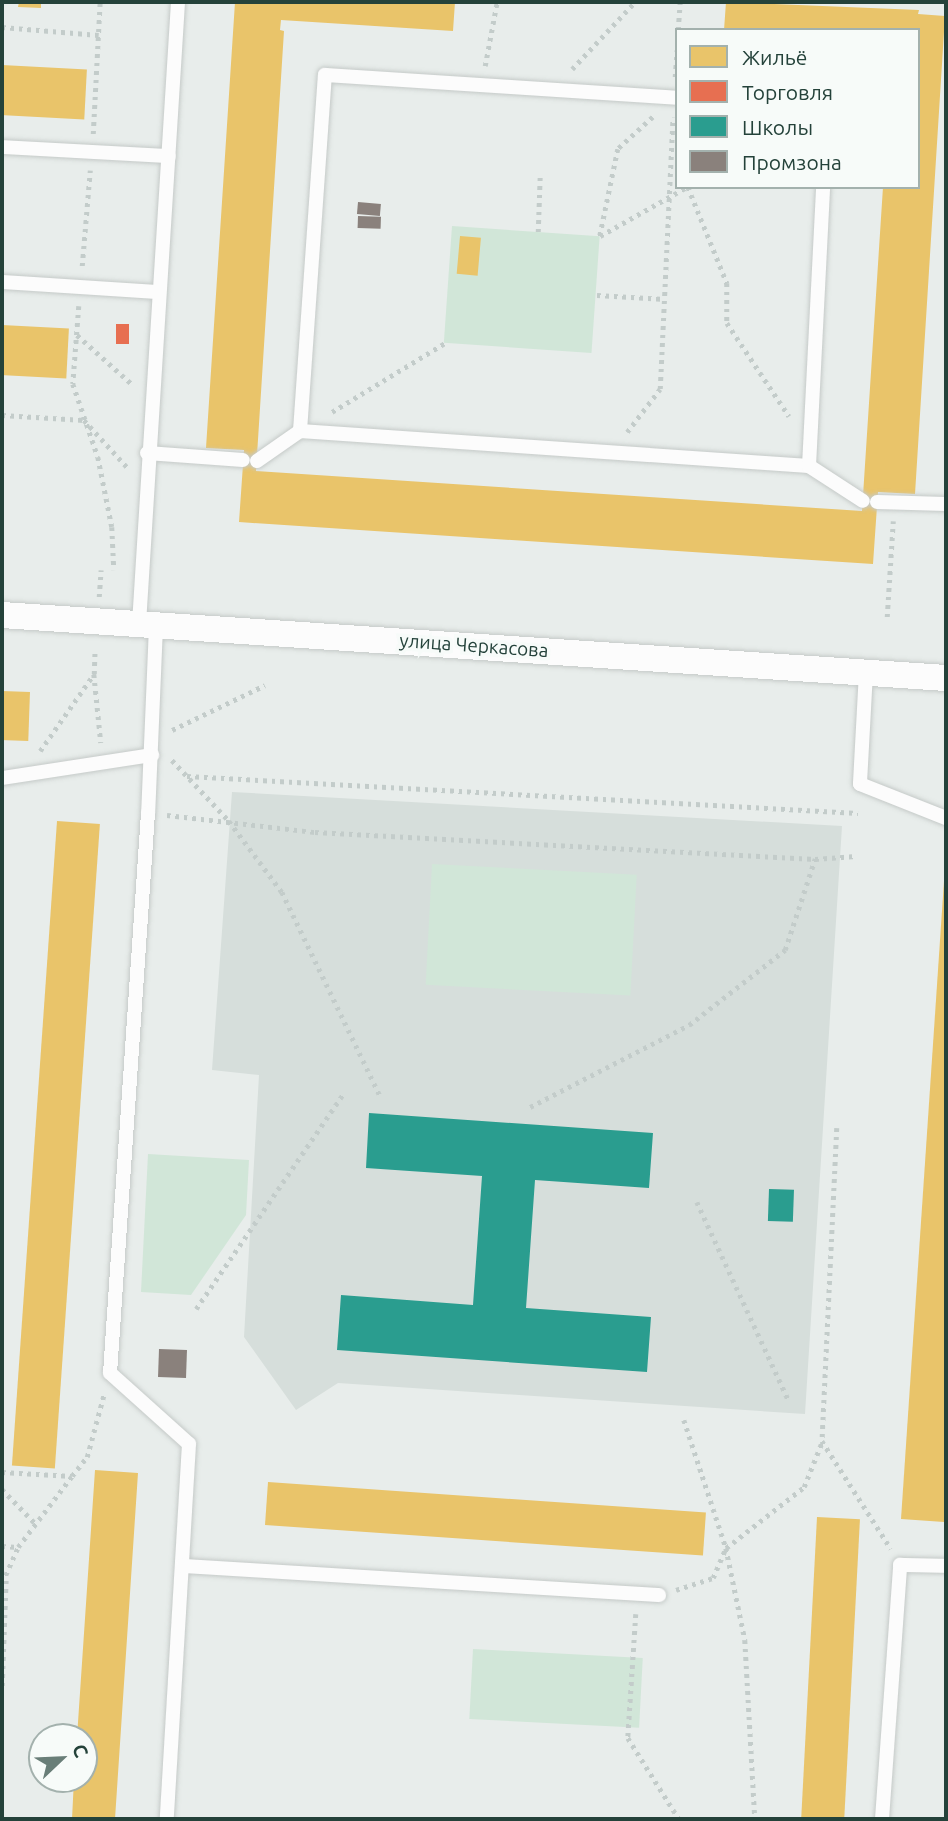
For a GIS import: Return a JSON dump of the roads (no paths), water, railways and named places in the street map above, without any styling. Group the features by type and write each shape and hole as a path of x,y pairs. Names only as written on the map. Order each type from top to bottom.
{"street":[{"name":"улица Черкасова","path":"2,615 946,678"}],"lane":[{"path":"167,1819 189,1444 110,1373 152,755 145,487 178,2"},
{"path":"299,431 325,75 675,98"},
{"path":"2,147 169,156"},
{"path":"809,466 823,189"},
{"path":"2,282 158,292"},
{"path":"147,453 250,461 299,431 809,466 870,501 946,504"},
{"path":"866,672 860,784 946,818"},
{"path":"2,778 152,755"},
{"path":"882,1819 900,1565 946,1566"},
{"path":"183,1566 659,1595"}]}
